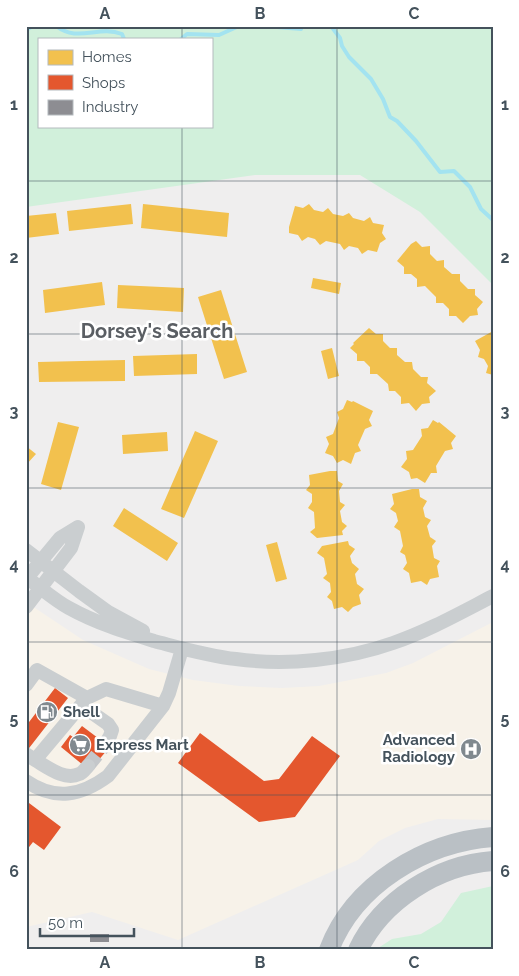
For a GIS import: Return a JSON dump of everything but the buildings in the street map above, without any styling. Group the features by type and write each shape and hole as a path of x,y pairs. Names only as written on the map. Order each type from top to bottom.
{"highway":[{"path":"329,950 342,926 368,893 400,867 448,844 476,838 493,837"},
{"path":"358,950 369,931 382,916 408,892 423,882 469,864 493,861"}],"street":[{"path":"26,607 41,588 54,572 71,548 78,527 60,538 27,578 41,588 68,608 103,624 182,648 238,660 274,662 308,660 351,654 393,643 439,624 493,596"},
{"path":"26,550 108,612 143,631 182,648"},
{"path":"26,781 42,791 70,794 83,791 108,776 163,706 182,648"},
{"path":"26,685 38,670 84,702 112,730 104,746"},
{"path":"88,766 80,774 71,777 52,771 31,757 84,702 106,689 163,706"}],"shaded area":[{"path":"26,602 83,640 149,669 193,680 239,686 282,688 319,686 386,673 413,663 493,622 493,820 438,819 405,828 379,841 358,860 178,940 92,912 26,927"}],"green space":[{"path":"26,26 493,26 493,285 420,212 360,175 255,175 26,207"},
{"path":"493,886 493,950 375,950 392,939 421,934 441,922 461,893"}],"waterway":[{"path":"26,30 33,26"},
{"path":"56,26 72,33 105,31 122,34 124,38"},
{"path":"182,38 187,34 219,35 239,26"},
{"path":"265,26 301,29 302,26"},
{"path":"331,26 340,38 342,46 349,57 371,79 383,99 390,117 397,121 416,141 440,172 454,171 470,187 481,209 493,220"}],"tunnel":[{"path":"88,766 104,746"}],"place":[{"name":"Shell","path":"47,712"},
{"name":"Express Mart","path":"80,745"},
{"name":"Advanced Radiology","path":"471,749"}],"district":[{"name":"Dorsey's Search","path":"157,331"}]}
